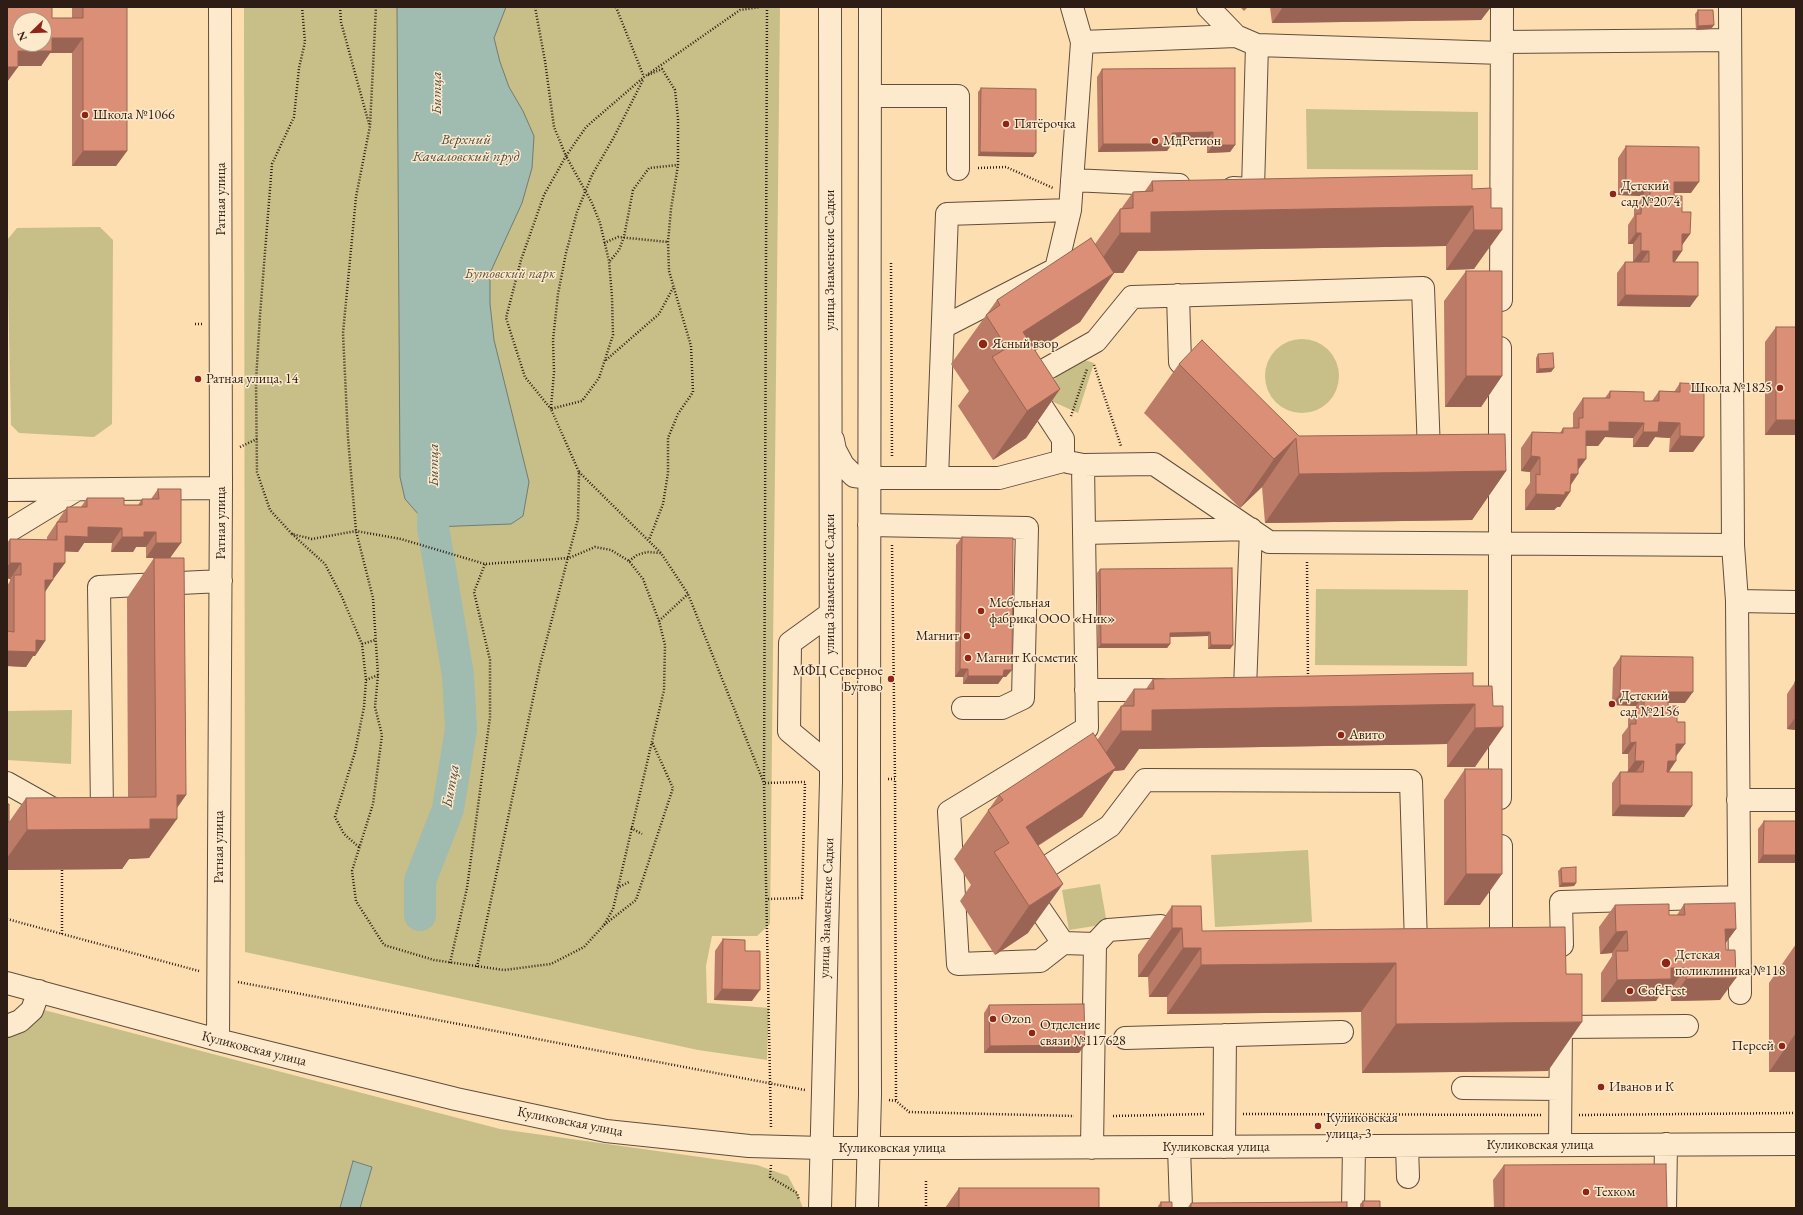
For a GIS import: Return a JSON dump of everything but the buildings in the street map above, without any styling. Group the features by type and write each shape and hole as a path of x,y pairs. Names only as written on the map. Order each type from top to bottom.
{"street":[{"name":"Ратная улица","path":"218,1040 221,580 220,7"},
{"name":"улица Знаменские Садки","path":"820,1208 831,766 830,7"},
{"path":"867,1208 870,1095 870,7"},
{"path":"943,327 1056,269 1071,195 1082,42 1072,7"},
{"path":"1208,7 1236,36 1258,45 1502,48 1730,40"},
{"path":"1501,945 1500,451 1502,7"},
{"path":"1730,7 1733,545 1737,601 1740,993"},
{"path":"1082,42 1236,36"},
{"path":"937,478 947,214 1071,195 1206,187 1252,189 1258,45"},
{"path":"870,96 958,96 958,169"},
{"path":"1095,944 1063,943 1040,961 958,964 949,812 1087,728 1084,533 1073,462 1063,439 1025,381 1093,349 1132,297 1423,288 1429,452"},
{"path":"1178,296 1180,362 1214,394"},
{"path":"830,427 835,450 843,465 854,476 870,478 1000,478 1073,462 1127,465 1154,464 1270,542 1733,545"},
{"path":"1406,452 1500,451"},
{"path":"7,490 221,488"},
{"path":"7,532 77,490"},
{"path":"870,524 1028,528 1023,698 1002,708 962,708"},
{"path":"1084,533 1251,529"},
{"path":"1205,689 1245,689 1251,529"},
{"path":"7,783 55,810 102,811 99,587 221,580"},
{"path":"1737,601 1796,602"},
{"path":"830,614 790,643 789,731 831,766"},
{"path":"1086,690 1181,689"},
{"path":"1477,700 1500,693"},
{"path":"1480,734 1500,755"},
{"path":"1063,943 1022,883 1110,826 1145,780 1168,780 1411,781 1416,944"},
{"path":"1738,800 1796,800"},
{"path":"1562,968 1561,902 1739,897"},
{"path":"1092,1148 1095,944 1108,930 1161,926 1188,942 1203,942"},
{"path":"1393,944 1439,944"},
{"path":"1478,944 1562,945"},
{"name":"Куликовская улица","path":"7,983 218,1040 456,1099 606,1131 749,1146 822,1148 1092,1148 1796,1144"},
{"path":"7,1026 20,1021 32,1010 39,991"},
{"path":"1560,1145 1559,1115 1561,1005"},
{"path":"1561,1027 1687,1026"},
{"path":"1125,1038 1342,1032"},
{"path":"1224,1035 1226,1114 1224,1147"},
{"path":"1463,1088 1560,1089"},
{"path":"1665,1208 1666,1144"},
{"path":"1353,1208 1354,1146"},
{"path":"1407,1146 1408,1177"},
{"path":"1179,1147 1180,1208"}],"path":[{"path":"302,7 305,42 299,68 294,117 272,164 259,322 256,381 257,472 270,510 292,534 325,564 342,597 362,644 366,680 364,707 354,752 335,817 344,834 360,847"},
{"path":"340,7 341,22 370,126"},
{"path":"376,7 370,126 356,197 343,333 348,438 356,531 373,598 378,675 375,707 382,735 373,804 352,871 356,901 384,945 434,960 504,970 551,964 584,947 604,925 636,900 673,788 651,741"},
{"path":"535,7 545,61 554,128 566,156 586,191 600,223 609,261 612,297 613,336 599,378 582,401 551,409"},
{"path":"616,7 644,77"},
{"path":"760,7 740,8 644,77 586,127 566,156 544,195 521,260 506,318 524,376 551,409 579,472 661,553 688,594 764,783"},
{"path":"767,7 764,783 770,1084"},
{"path":"551,409 554,372 553,340 558,294 566,253 577,212 592,175 614,137 644,77 662,69 675,90 678,118 678,165 671,209 668,242 669,271 691,346 693,392 678,414 668,438 668,473 663,504 649,540"},
{"path":"609,261 619,250 624,237 633,190 649,168 678,165"},
{"path":"958,169 1006,167 1071,195"},
{"path":"604,243 618,237 668,242"},
{"path":"891,262 892,478"},
{"path":"605,361 659,314 674,288"},
{"path":"1063,439 1093,349"},
{"path":"1093,349 1127,465"},
{"path":"237,448 257,438"},
{"path":"477,967 540,665 578,519 579,472"},
{"path":"892,524 895,779 896,1101"},
{"path":"292,534 312,539 356,531 400,539 485,564 569,558 594,547 611,550 629,561 643,579 659,621 665,645 664,690 612,909 604,925"},
{"path":"1307,542 1308,684"},
{"path":"629,561 637,555 647,552 661,553"},
{"path":"450,963 467,888 490,716 490,660 474,592 485,564"},
{"path":"659,621 688,594"},
{"path":"362,644 376,640"},
{"path":"366,680 378,675"},
{"path":"869,780 895,779"},
{"path":"764,783 805,782 802,898 766,899"},
{"path":"631,828 642,834"},
{"path":"62,870 62,934"},
{"path":"617,888 629,882"},
{"path":"7,919 201,971"},
{"path":"234,982 822,1094"},
{"path":"870,1095 896,1101 909,1112 1092,1116 1226,1114 1559,1115 1796,1113"},
{"path":"770,1177 797,1193 799,1200"},
{"path":"926,1181 926,1208"}],"green space":[{"name":"Бутовский парк","path":"244,7 780,7 770,924 757,936 712,936 706,966 707,1003 769,1008 767,1060 698,1050 245,952"},
{"path":"1306,109 1478,112 1478,170 1307,169"},
{"path":"100,227 113,240 112,424 94,437 19,433 11,425 7,240 17,228"},
{"path":"1295,339 1309,339 1323,345 1333,355 1339,369 1337,390 1333,397 1323,407 1309,413 1295,413 1281,407 1271,397 1265,383 1265,369 1271,355 1281,345"},
{"path":"1065,354 1094,363 1078,413 1047,399"},
{"path":"1316,589 1468,590 1467,666 1315,665"},
{"path":"72,710 71,764 7,760 7,711"},
{"path":"1308,850 1312,922 1215,927 1211,855"},
{"path":"1100,884 1107,924 1069,930 1062,890"},
{"path":"44,1010 500,1129 757,1165 788,1176 803,1208 360,1208 372,1167 353,1161 340,1208 7,1208 7,1034 37,1018"}],"water":[{"name":"Верхний Качаловский пруд","path":"397,7 506,7 494,38 500,62 509,87 523,111 534,136 532,168 522,203 490,273 490,304 494,340 529,482 523,516 511,524 433,527 420,516 405,499 400,477"},
{"path":"353,1161 372,1167 360,1208 340,1208"}],"waterway":[{"name":"Битца","path":"420,915 420,881 448,809 461,729 458,675 433,527 434,484"}],"place":[{"name":"Школа №1066","path":"85,115"},
{"name":"Пятёрочка","path":"1006,124"},
{"name":"МдРегион","path":"1155,141"},
{"name":"Детский сад №2074","path":"1613,194"},
{"name":"Ясный взор","path":"983,344"},
{"name":"Ратная улица, 14","path":"198,379"},
{"name":"Школа №1825","path":"1780,388"},
{"name":"Мебельная фабрика ООО «Ник»","path":"981,611"},
{"name":"Магнит","path":"967,636"},
{"name":"Магнит Косметик","path":"968,658"},
{"name":"МФЦ Северное Бутово","path":"891,679"},
{"name":"Детский сад №2156","path":"1612,704"},
{"name":"Авито","path":"1341,735"},
{"name":"Детская поликлиника №118","path":"1666,963"},
{"name":"CofeFest","path":"1630,991"},
{"name":"Ozon","path":"993,1019"},
{"name":"Отделение связи №117628","path":"1032,1033"},
{"name":"Персей","path":"1782,1046"},
{"name":"Иванов и К","path":"1601,1087"},
{"name":"Куликовская улица, 3","path":"1318,1126"},
{"name":"Техком","path":"1586,1192"}]}
